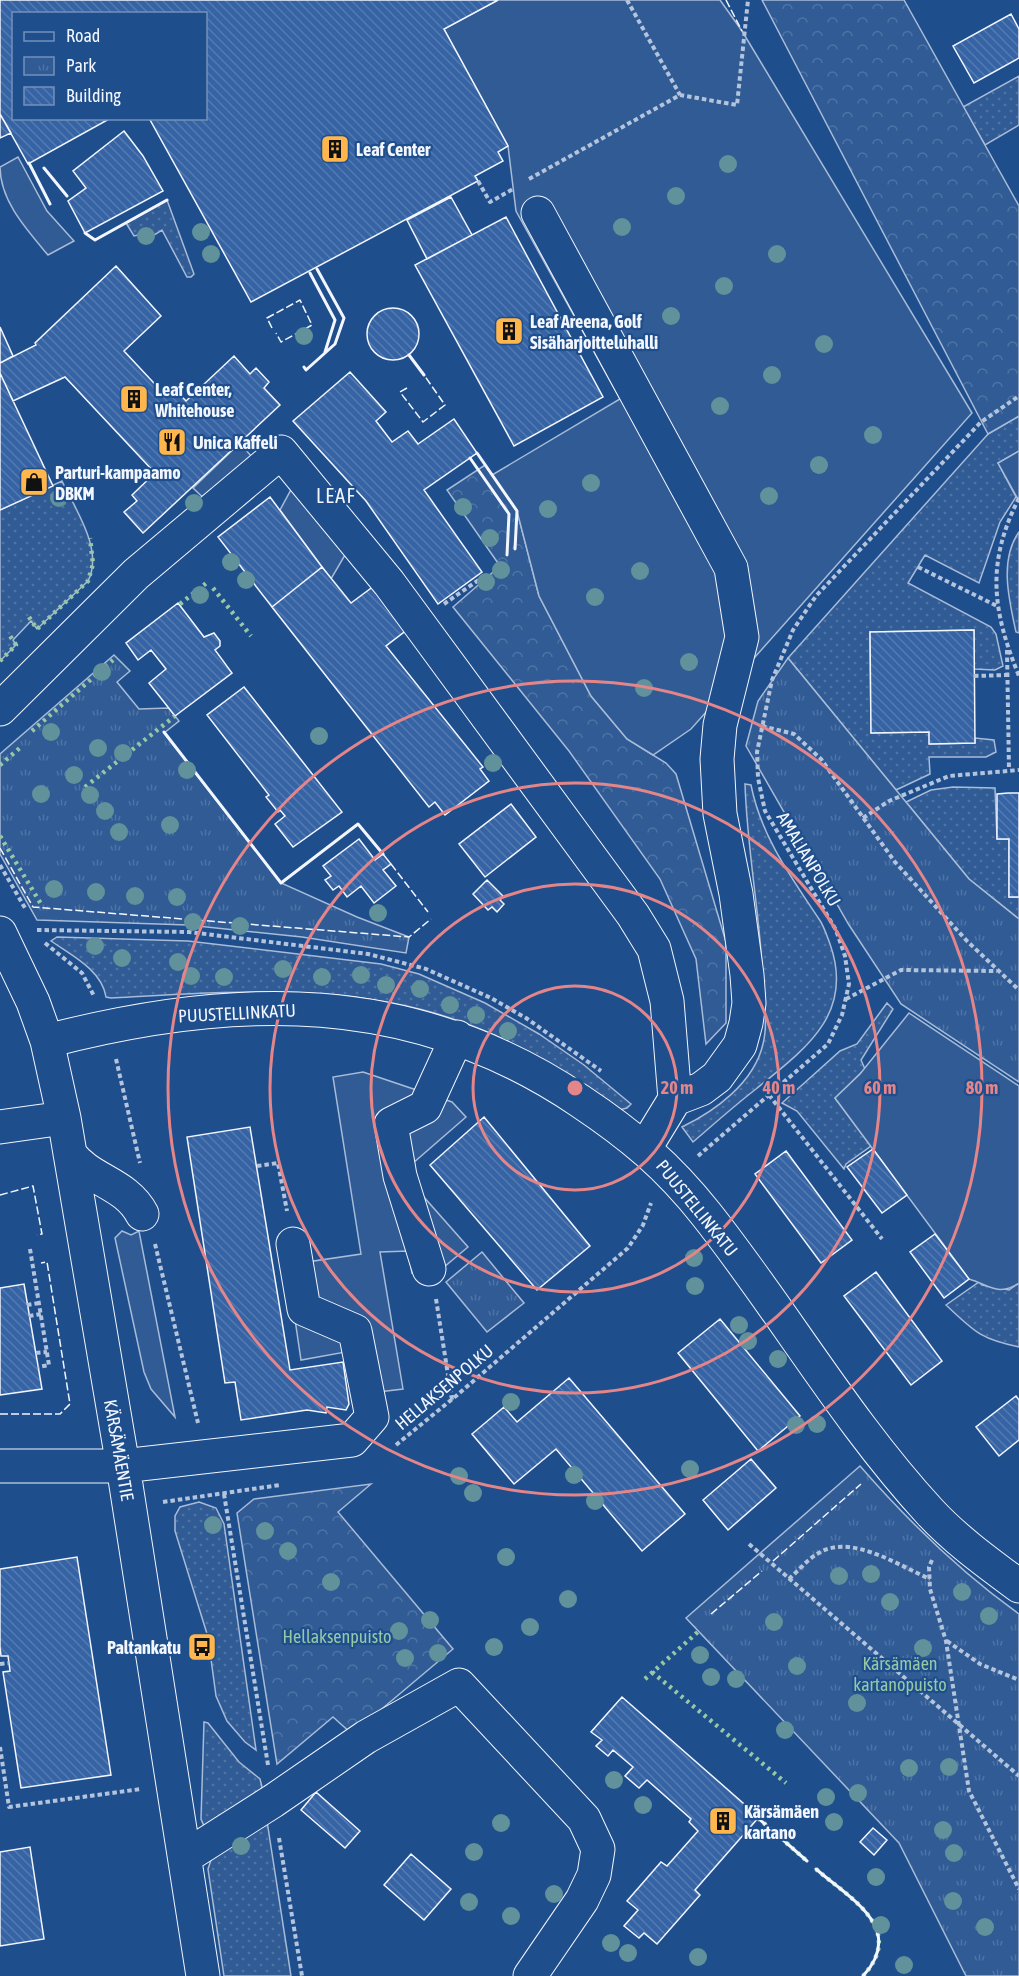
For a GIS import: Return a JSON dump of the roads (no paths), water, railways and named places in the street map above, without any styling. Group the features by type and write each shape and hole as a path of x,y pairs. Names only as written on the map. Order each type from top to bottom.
{"street":[{"path":"538,213 731,568 742,637 720,725 717,759 720,814 742,932 749,1003 740,1045 732,1059 717,1077 701,1089 675,1099"},
{"path":"0,709 136,574 281,452 389,583 633,915 654,948 667,1001 675,1099 645,1148"},
{"name":"KÄRSÄMÄENTIE","path":"0,933 33,1002 47,1041 64,1118 123,1466 203,1976"},
{"name":"PUUSTELLINKATU","path":"47,1041 105,1026 208,1011 256,1008 359,1013 418,1024 457,1037 511,1060 554,1083 645,1148 674,1176 706,1214 891,1466 945,1526 983,1560 1019,1586"},
{"path":"429,1269 400,1176 391,1124 425,1107 457,1037"},
{"path":"0,1127 64,1118"},
{"path":"70,1154 86,1171 124,1191 148,1227"},
{"path":"0,1466 123,1466 213,1458 352,1440 372,1417 355,1331 304,1309 293,1244"},
{"path":"185,1857 273,1801 366,1737 459,1685 584,1819 598,1849 594,1875 582,1900 530,1976"}],"place":[{"name":"Leaf Center","path":"335,149"},
{"name":"Leaf Areena, Golf Sisäharjoitteluhalli","path":"509,331"},
{"name":"Leaf Center, Whitehouse","path":"134,399"},
{"name":"Unica Kaffeli","path":"172,442"},
{"name":"Parturi-kampaamo DBKM","path":"34,482"},
{"name":"Paltankatu","path":"202,1647"},
{"name":"Kärsämäen kartano","path":"723,1821"}],"district":[{"name":"LEAF","path":"336,495"}],"park label":[{"name":"Hellaksenpuisto","path":"337,1636"},
{"name":"Kärsämäen kartanopuisto","path":"900,1673"}]}
